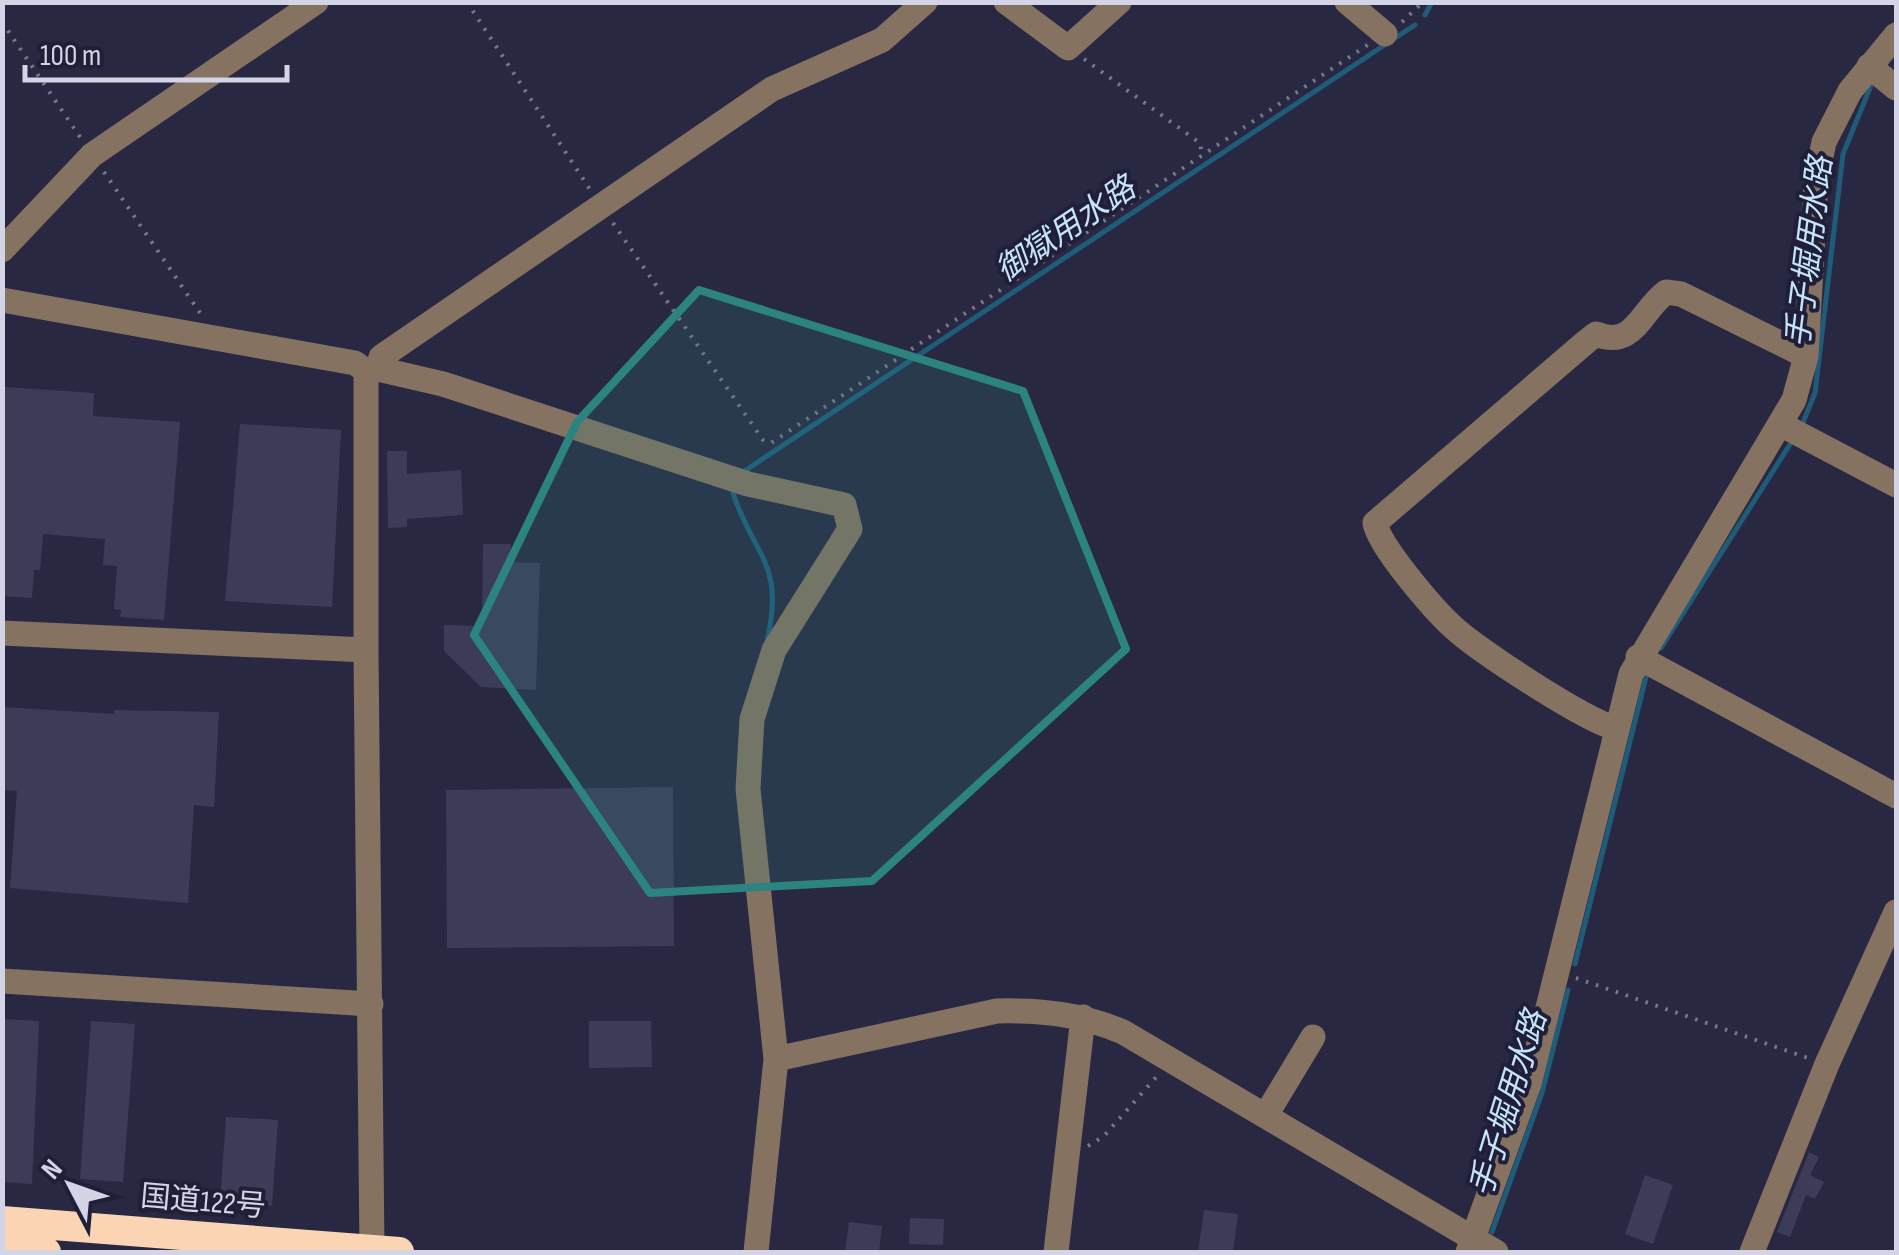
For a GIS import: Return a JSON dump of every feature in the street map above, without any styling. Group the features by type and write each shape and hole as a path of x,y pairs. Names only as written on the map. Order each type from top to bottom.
{"highway":[{"name":"国道122号","path":"2,1221 381,1252"},
{"path":"2,1250 46,1252"}],"street":[{"path":"2,250 92,154 316,2"},
{"path":"381,1252 366,650 372,370 381,358 772,90 882,40 925,2"},
{"path":"1006,2 1068,48 1119,2"},
{"path":"1348,2 1385,34"},
{"path":"1471,1244 1523,1105 1616,728 1638,656 1794,400 1806,356 1818,163 1836,115 1896,35"},
{"path":"1869,66 1896,88"},
{"path":"1616,728 1584,716 1454,629 1374,524 1596,334 1610,341 1623,338 1666,292 1682,294 1792,353 1806,356"},
{"path":"2,300 355,363 443,384 748,484 844,506 850,529 774,650 752,719 748,789 776,1059 756,1252"},
{"path":"1782,425 1896,485"},
{"path":"2,633 366,650"},
{"path":"1638,656 1896,796"},
{"path":"1752,1252 1827,1064 1896,912"},
{"path":"2,981 372,1004"},
{"path":"776,1059 997,1011 1083,1016 1171,1058 1471,1244 1496,1252"},
{"path":"1056,1252 1075,1147 1083,1016"},
{"path":"1266,1115 1312,1037"},
{"path":"1041,1252 1053,1148 1075,1147"}],"path":[{"path":"467,2 763,440 771,442 1418,12 1423,2"},
{"path":"2,22 217,338"},
{"path":"1068,48 1200,143 1202,155"},
{"path":"1558,972 1827,1064"},
{"path":"1075,1147 1104,1136 1171,1058"}],"highlighted area":[{"path":"699,290 1023,391 1126,649 872,881 650,893 474,635 577,422"}],"building":[{"path":"5,387 94,393 93,416 180,422 164,620 120,617 121,610 114,609 117,566 103,565 105,539 43,534 40,570 34,570 32,598 2,596"},
{"path":"240,424 341,430 332,607 225,601"},
{"path":"387,451 407,451 407,474 461,470 463,515 407,519 407,527 388,528"},
{"path":"483,544 511,544 511,562 540,563 536,690 481,687 444,651 444,625 482,626"},
{"path":"2,707 114,714 114,710 219,712 214,807 194,805 188,903 10,888 17,791 2,790"},
{"path":"673,787 674,946 447,948 446,790"},
{"path":"2,1019 39,1021 32,1184 2,1182"},
{"path":"91,1021 135,1024 123,1182 80,1179"},
{"path":"589,1021 651,1021 652,1067 589,1068"},
{"path":"226,1117 278,1120 272,1206 220,1202"},
{"path":"1809,1152 1819,1157 1810,1175 1824,1182 1815,1199 1806,1195 1790,1237 1777,1232"},
{"path":"1645,1175 1673,1185 1653,1244 1625,1234"},
{"path":"1204,1210 1238,1214 1233,1252 1198,1252"},
{"path":"910,1218 944,1219 943,1245 909,1244"},
{"path":"849,1222 882,1226 879,1252 845,1252"}],"waterway":[{"name":"御獄用水路","path":"1425,15 1432,2"},
{"name":"御獄用水路","path":"1395,38 1415,25"},
{"name":"御獄用水路","path":"743,472 1386,44"},
{"name":"手子堀用水路","path":"1802,425 1815,393 1843,154 1872,83"},
{"name":"手子堀用水路","path":"1661,648 1794,438"},
{"name":"御獄用水路","path":"733,493 770,577 772,615 767,641"},
{"name":"手子堀用水路","path":"1575,964 1646,677"},
{"name":"手子堀用水路","path":"1492,1232 1542,1093 1568,990"}]}
